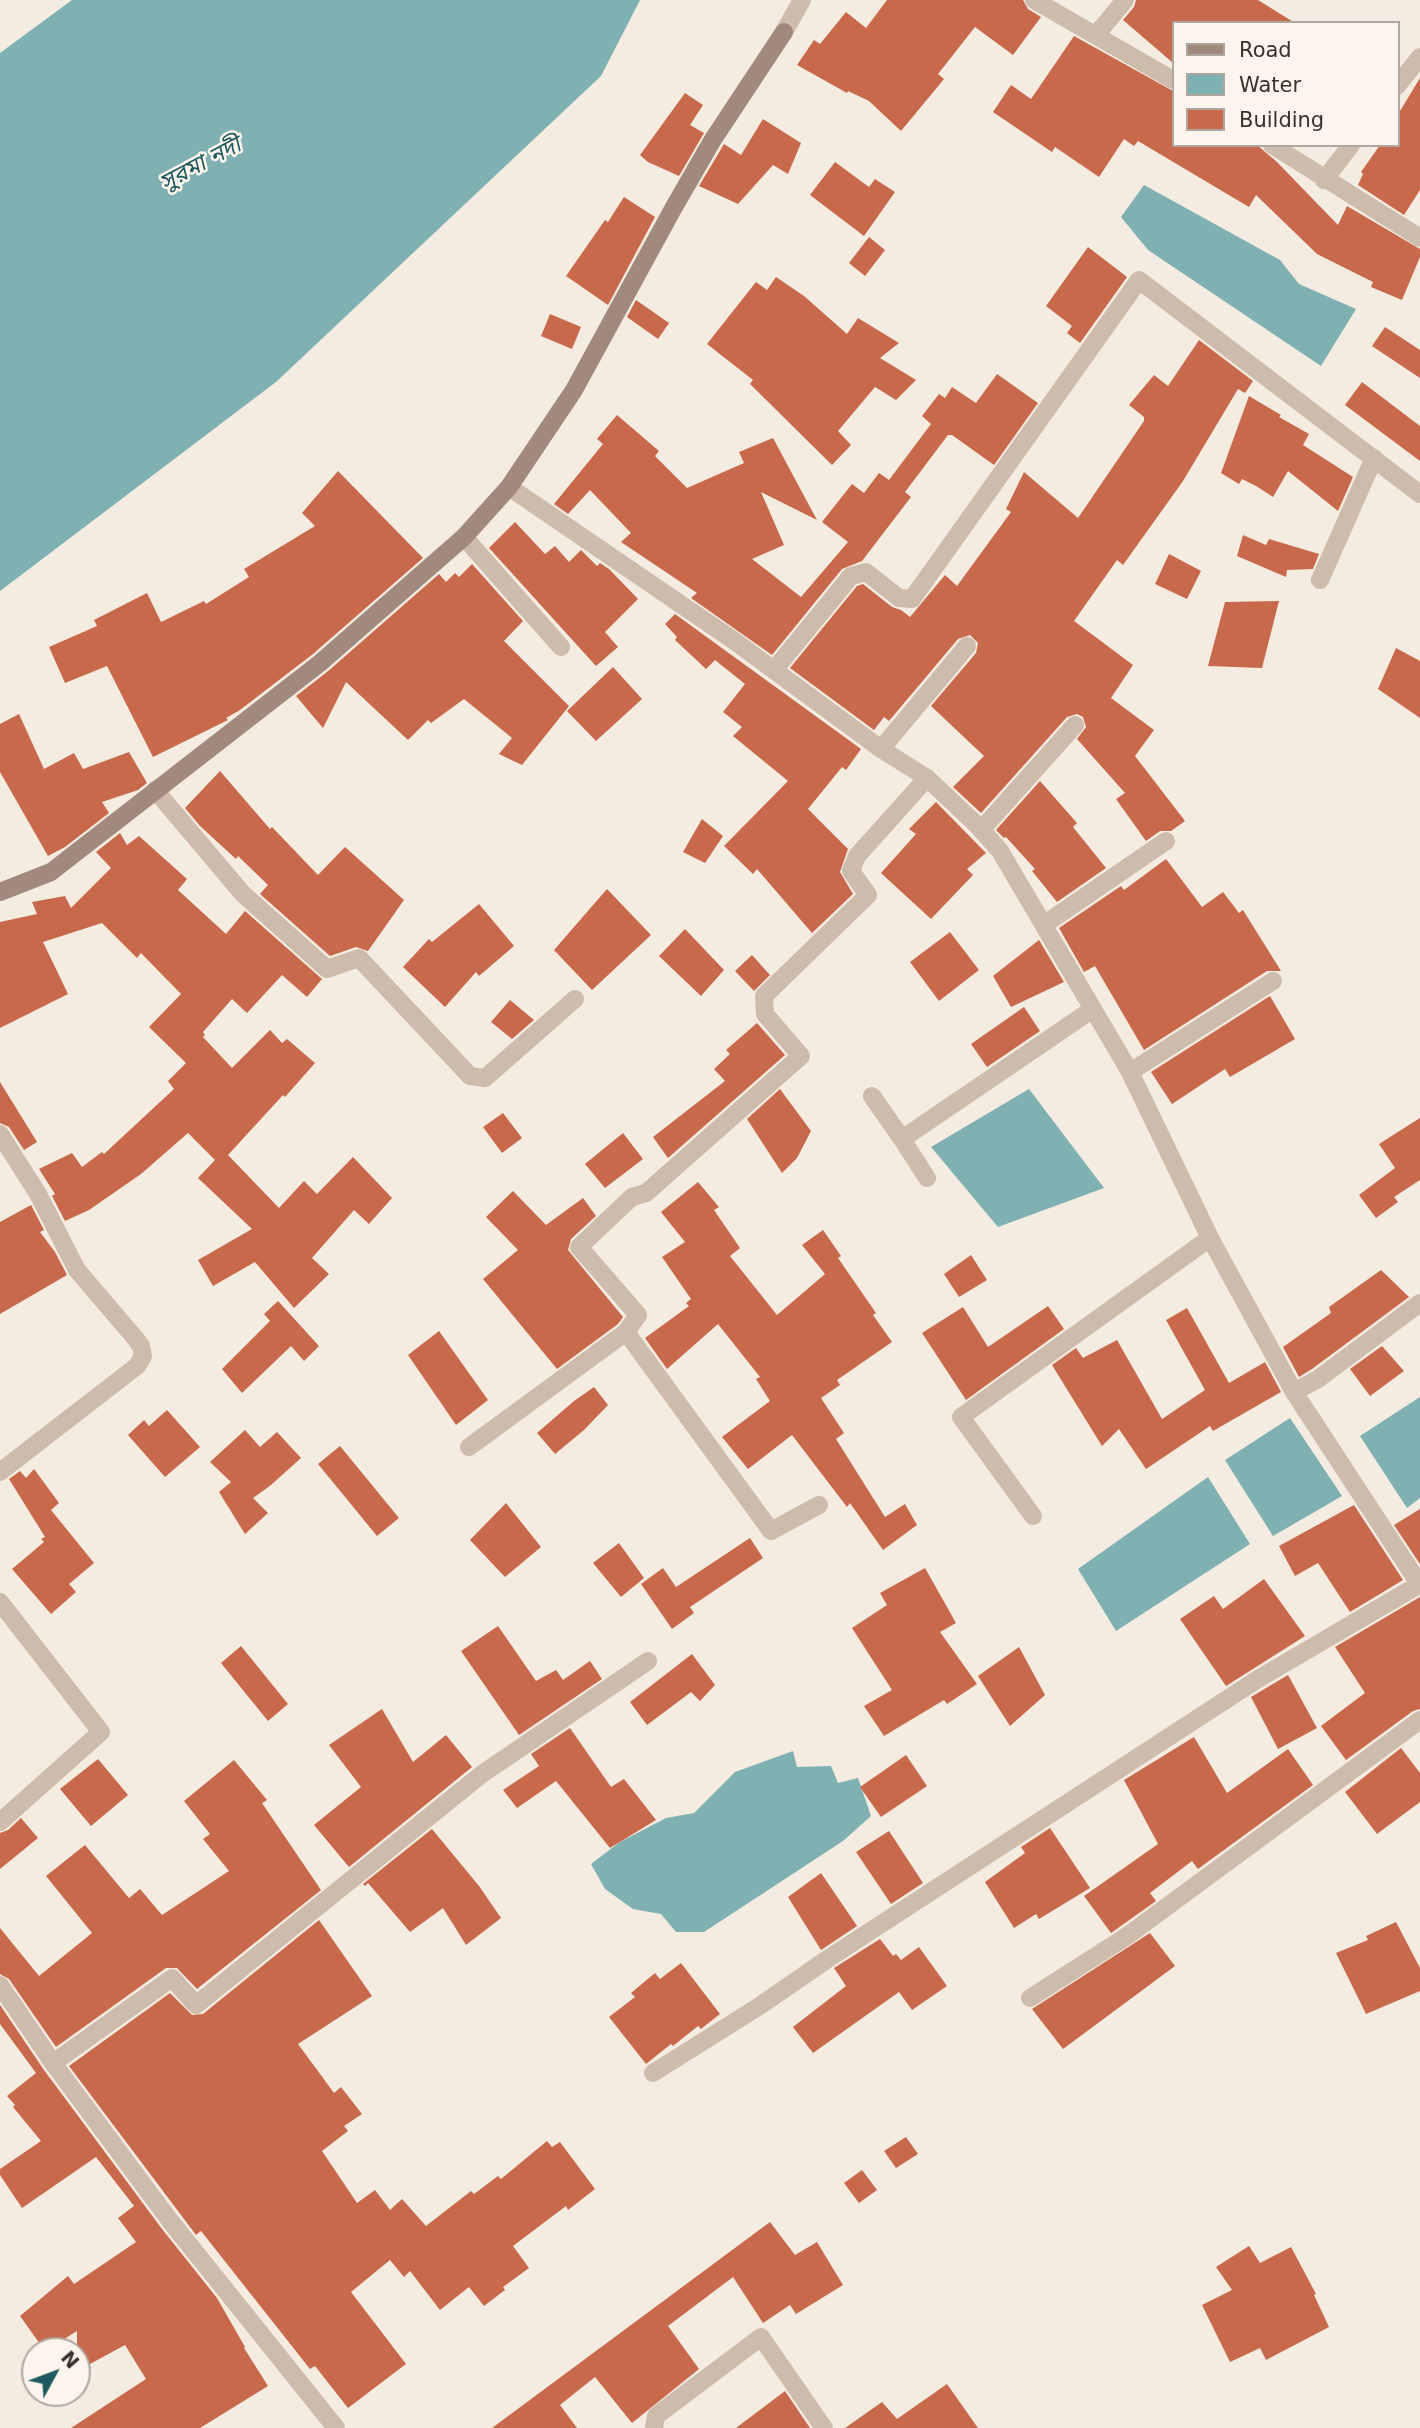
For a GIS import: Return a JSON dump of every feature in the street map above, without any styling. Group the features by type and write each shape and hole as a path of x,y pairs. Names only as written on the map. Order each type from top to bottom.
{"street":[{"path":"0,892 51,872 320,663 464,537 509,487 574,390 712,141 802,0"},
{"path":"1034,0 1172,79"},
{"path":"1096,35 1125,0"},
{"path":"1399,83 1420,57"},
{"path":"1275,147 1420,238"},
{"path":"1324,180 1349,147"},
{"path":"774,670 851,576 866,572 899,598 912,599 1139,280 1420,494"},
{"path":"1320,580 1374,458"},
{"path":"509,487 774,670 881,749 927,778 1000,851 1130,1072 1210,1238 1294,1392 1420,1584 1258,1679 653,2073"},
{"path":"464,537 561,647"},
{"path":"881,749 967,646"},
{"path":"981,830 1075,725"},
{"path":"468,1447 626,1332 638,1315 579,1247 632,1197 646,1193 801,1056 765,1014 764,996 868,895 850,872 857,856 927,778"},
{"path":"155,790 243,894 327,968 359,958 470,1076 485,1078 575,999"},
{"path":"1045,924 1166,841"},
{"path":"1130,1072 1273,981"},
{"path":"902,1139 1093,1009"},
{"path":"872,1096 927,1178"},
{"path":"0,1134 38,1194 77,1270 135,1338 141,1346 143,1356 137,1366 0,1472"},
{"path":"1033,1516 961,1416 1210,1238"},
{"path":"1294,1392 1318,1378 1420,1303"},
{"path":"626,1332 771,1531 819,1505"},
{"path":"0,1602 101,1732 0,1822"},
{"path":"53,2063 172,1978 196,2005 482,1774 648,1661"},
{"path":"1030,1998 1127,1936 1420,1720"},
{"path":"0,1985 53,2063 171,2222 336,2428"},
{"path":"654,2428 656,2416 761,2337 824,2428"}],"water":[{"name":"সুরমা নদী","path":"72,0 640,0 601,76 276,382 0,591 0,53"},
{"path":"1144,185 1280,260 1299,284 1356,309 1321,366 1148,250 1121,217"},
{"path":"1029,1089 1104,1188 998,1227 931,1147"},
{"path":"1420,1397 1420,1498 1407,1508 1360,1436"},
{"path":"1290,1418 1342,1496 1273,1536 1225,1460"},
{"path":"1208,1477 1250,1544 1116,1631 1078,1569"},
{"path":"793,1751 797,1767 831,1766 838,1783 858,1778 871,1816 843,1841 704,1932 676,1932 661,1914 633,1909 605,1889 591,1864 620,1842 666,1818 694,1813 735,1772"}],"building":[{"path":"887,0 1023,0 1028,9 1041,17 1013,55 975,27 938,74 944,79 901,131 869,101 848,91 847,93 797,65 814,40 820,44 846,12 866,28"},
{"path":"1136,0 1258,0 1292,21 1172,21 1172,62 1123,20 1134,7"},
{"path":"1074,36 1172,90 1172,147 1259,147 1338,225 1347,206 1420,249 1420,257 1402,300 1371,287 1373,282 1317,254 1256,195 1249,207 1138,141 1134,146 1124,139 1099,177 1055,147 1052,152 993,112 1011,85 1031,99"},
{"path":"1420,78 1420,190 1404,215 1358,185 1363,174 1361,172 1379,147 1399,147 1399,113"},
{"path":"685,93 703,105 690,125 704,133 679,176 648,162 640,155"},
{"path":"763,119 801,143 788,174 773,165 738,204 699,186 724,144 741,155"},
{"path":"835,162 869,187 875,179 895,192 864,236 810,195"},
{"path":"624,197 655,217 608,305 566,276"},
{"path":"869,237 885,250 865,276 849,263"},
{"path":"1088,247 1127,277 1080,343 1067,333 1072,326 1046,306"},
{"path":"776,277 804,296 847,334 858,318 899,343 880,358 916,380 896,400 875,387 838,431 851,445 832,465 750,384 753,380 707,344 756,282 767,290"},
{"path":"636,300 669,323 658,339 627,317"},
{"path":"550,314 581,327 572,349 541,336"},
{"path":"1385,327 1420,350 1420,378 1372,346"},
{"path":"1199,340 1253,381 1245,393 1238,389 1183,481 1123,565 1117,560 1074,621 1133,665 1111,698 1154,730 1135,756 1185,821 1171,831 1160,831 1146,841 1116,799 1125,793 1077,739 1086,727 1083,717 1077,714 1067,717 981,813 953,787 984,756 931,706 976,653 978,643 970,635 958,639 889,721 884,717 874,730 790,668 857,586 863,584 892,607 910,617 945,575 957,586 1011,512 1006,509 1024,472 1078,518 1144,421 1144,417 1129,405 1154,375 1168,386"},
{"path":"997,374 1038,403 994,465 952,435 948,435 905,492 911,497 862,561 842,569 772,655 691,598 697,593 621,542 631,533 590,490 568,514 554,504 603,444 597,439 617,415 659,451 655,456 687,488 744,463 739,452 773,438 817,520 761,492 784,545 752,559 801,597 848,542 822,522 852,484 864,493 879,473 889,480 931,424 922,416 939,394 945,398 952,387 976,403"},
{"path":"1362,382 1420,426 1420,461 1345,405"},
{"path":"1249,396 1309,434 1303,445 1353,477 1338,511 1288,471 1273,497 1242,479 1239,484 1221,473"},
{"path":"338,471 423,558 313,654 226,718 228,720 153,757 107,666 65,683 49,647 97,626 94,620 147,593 161,622 204,601 206,604 249,577 244,569 315,526 302,513"},
{"path":"515,522 545,554 555,546 569,562 581,550 597,566 600,563 609,569 638,599 605,632 618,647 596,666 489,548"},
{"path":"1243,535 1266,545 1269,539 1319,554 1313,569 1287,570 1286,577 1237,556"},
{"path":"1169,554 1201,571 1187,599 1155,584"},
{"path":"472,564 523,621 504,641 569,706 522,765 499,754 512,738 464,699 431,723 428,720 408,740 346,682 323,728 296,696 439,574 446,582 455,573 459,577"},
{"path":"1279,601 1262,668 1208,666 1225,602"},
{"path":"675,614 861,749 846,770 842,767 808,809 848,849 840,872 853,894 812,933 757,869 753,874 724,846 788,781 733,736 742,727 723,712 745,684 715,660 706,669 675,640 677,637 665,624"},
{"path":"1396,648 1420,661 1420,718 1378,689"},
{"path":"613,667 642,699 596,741 567,711"},
{"path":"19,714 44,769 74,753 83,769 129,752 147,783 138,790 102,802 109,813 65,847 48,856 0,772 0,724"},
{"path":"220,771 270,829 272,827 318,875 345,847 404,900 368,951 356,947 330,956 260,894 268,885 238,856 236,859 200,826 185,808"},
{"path":"1040,781 1077,823 1073,827 1106,868 1057,902 1032,871 1035,869 1006,837 996,830"},
{"path":"936,802 986,853 967,869 973,875 931,919 881,873 916,834 909,829"},
{"path":"702,819 723,836 705,863 683,852"},
{"path":"120,833 127,845 139,836 187,879 178,890 226,934 245,911 322,979 307,997 282,975 247,1013 232,999 203,1032 203,1037 232,1068 270,1030 282,1043 287,1039 315,1063 228,1155 279,1208 304,1181 317,1194 353,1157 392,1198 369,1224 354,1210 312,1258 329,1274 294,1308 255,1262 213,1286 198,1260 252,1229 198,1178 215,1160 188,1133 141,1174 89,1210 65,1221 52,1196 55,1194 39,1169 72,1153 82,1167 102,1152 104,1154 174,1089 168,1081 186,1063 149,1027 181,994 141,953 137,958 102,923 43,942 68,994 0,1028 0,922 37,914 32,902 65,896 71,908 111,868 96,852"},
{"path":"1166,859 1202,907 1223,892 1239,913 1243,910 1281,971 1267,971 1144,1050 1095,966 1084,972 1059,928 1121,886 1124,890"},
{"path":"607,889 651,935 592,990 554,950"},
{"path":"479,904 514,946 479,976 476,972 445,1007 403,967 429,939 432,942"},
{"path":"685,929 724,970 701,996 659,956"},
{"path":"950,932 979,970 939,1001 910,962"},
{"path":"1039,940 1064,982 1011,1007 993,976"},
{"path":"752,955 770,975 754,991 735,971"},
{"path":"1270,996 1295,1039 1230,1077 1225,1069 1172,1104 1151,1072"},
{"path":"510,1000 534,1020 512,1039 491,1022"},
{"path":"1024,1007 1040,1031 987,1067 971,1044"},
{"path":"757,1023 785,1055 668,1158 653,1137 725,1081 714,1069 730,1054 726,1050"},
{"path":"0,1082 37,1142 24,1150 9,1127 0,1123"},
{"path":"780,1089 811,1131 797,1158 782,1173 747,1119"},
{"path":"503,1113 522,1138 502,1153 483,1127"},
{"path":"1420,1118 1420,1180 1394,1197 1398,1202 1376,1218 1359,1195 1395,1168 1379,1144"},
{"path":"623,1133 643,1159 605,1188 585,1164"},
{"path":"698,1182 719,1207 714,1210 740,1248 730,1256 777,1315 825,1274 802,1245 823,1230 892,1342 837,1380 840,1385 821,1398 844,1433 836,1439 885,1517 905,1504 917,1525 883,1550 850,1503 847,1507 792,1435 748,1469 722,1437 770,1401 756,1379 760,1377 718,1324 667,1369 645,1338 689,1306 686,1303 691,1299 662,1257 685,1242 661,1212"},
{"path":"513,1191 546,1225 583,1198 596,1216 571,1239 568,1250 623,1317 618,1324 557,1369 483,1279 518,1250 486,1217"},
{"path":"31,1205 44,1230 40,1232 67,1275 0,1314 0,1222"},
{"path":"971,1255 987,1280 959,1297 944,1274"},
{"path":"1381,1270 1409,1297 1299,1377 1283,1347 1331,1313 1329,1307"},
{"path":"278,1301 319,1346 304,1361 291,1346 242,1393 222,1369 270,1321 264,1314"},
{"path":"1048,1306 1064,1329 966,1400 922,1333 963,1307 988,1347"},
{"path":"1187,1308 1229,1383 1265,1362 1281,1392 1213,1431 1210,1426 1146,1469 1119,1429 1102,1446 1052,1365 1076,1348 1083,1358 1117,1340 1162,1419 1205,1390 1166,1320"},
{"path":"439,1331 488,1400 456,1425 408,1355"},
{"path":"1382,1346 1404,1371 1370,1396 1350,1369"},
{"path":"594,1387 608,1405 555,1454 537,1433"},
{"path":"167,1410 200,1447 165,1477 128,1435 144,1420 149,1426"},
{"path":"245,1430 260,1447 277,1432 301,1458 253,1498 268,1513 245,1534 219,1492 231,1482 210,1462"},
{"path":"340,1446 399,1518 377,1536 318,1464"},
{"path":"34,1469 59,1503 51,1510 94,1563 69,1584 76,1592 51,1614 12,1569 44,1542 41,1539 45,1537 9,1479 20,1471 26,1478"},
{"path":"506,1503 541,1547 505,1577 470,1540"},
{"path":"1354,1505 1403,1580 1350,1612 1318,1563 1295,1576 1279,1546"},
{"path":"1420,1509 1420,1564 1394,1525"},
{"path":"750,1538 763,1558 690,1607 694,1613 672,1629 641,1584 663,1568 676,1587"},
{"path":"619,1543 644,1578 621,1597 593,1563"},
{"path":"925,1568 956,1623 940,1632 977,1684 947,1704 944,1700 884,1736 864,1706 892,1690 852,1628 887,1605 880,1593"},
{"path":"1264,1579 1305,1636 1226,1686 1180,1619 1214,1596 1223,1609"},
{"path":"1420,1597 1420,1709 1413,1711 1346,1760 1321,1726 1365,1693 1335,1647"},
{"path":"498,1626 536,1681 556,1670 563,1680 590,1661 602,1679 519,1735 461,1651"},
{"path":"241,1646 288,1704 268,1721 221,1663"},
{"path":"1019,1647 1045,1695 1010,1726 978,1676"},
{"path":"692,1654 715,1685 700,1701 691,1692 647,1725 630,1702"},
{"path":"1288,1675 1317,1728 1278,1749 1251,1697"},
{"path":"382,1709 413,1762 446,1735 472,1767 349,1867 314,1825 361,1787 329,1745"},
{"path":"570,1728 611,1787 624,1779 656,1820 610,1848 556,1781 517,1808 503,1790 539,1766 531,1754"},
{"path":"1194,1737 1227,1793 1288,1749 1313,1785 1198,1869 1192,1861 1150,1893 1156,1901 1111,1933 1084,1896 1158,1844 1124,1780"},
{"path":"1401,1748 1420,1773 1420,1802 1377,1834 1345,1792"},
{"path":"906,1755 927,1786 881,1817 860,1787"},
{"path":"98,1759 128,1795 91,1826 60,1789"},
{"path":"234,1760 267,1800 262,1803 321,1890 197,1989 177,1968 166,1968 56,2047 9,1979 0,1974 0,1928 39,1976 92,1933 46,1876 85,1845 129,1898 140,1889 162,1915 229,1871 203,1839 210,1834 184,1801"},
{"path":"21,1818 38,1838 0,1869 0,1833 8,1830"},
{"path":"1050,1828 1090,1888 1039,1919 1036,1914 1014,1928 985,1882 1025,1853 1021,1847"},
{"path":"432,1829 479,1886 501,1918 466,1945 443,1908 410,1932 368,1883 365,1886 363,1884"},
{"path":"889,1831 923,1883 891,1904 856,1852"},
{"path":"821,1873 857,1926 821,1950 788,1897"},
{"path":"319,1920 372,1996 298,2044 334,2093 341,2087 362,2114 344,2126 348,2131 322,2151 357,2203 375,2190 390,2210 402,2199 426,2226 471,2191 474,2194 498,2176 501,2179 547,2141 552,2147 560,2142 595,2189 568,2210 566,2206 513,2246 529,2268 503,2287 505,2290 484,2306 469,2287 440,2310 410,2271 404,2277 390,2260 351,2292 406,2364 348,2408 315,2366 310,2369 201,2231 196,2235 69,2066 170,1993 192,2015 203,2014"},
{"path":"1396,1922 1420,1968 1420,1991 1366,2014 1336,1953 1368,1940 1366,1936"},
{"path":"1150,1933 1175,1966 1063,2049 1032,2009"},
{"path":"880,1939 893,1956 896,1954 901,1960 919,1947 947,1986 912,2010 899,1992 813,2053 793,2027 846,1986 834,1968"},
{"path":"681,1963 720,2014 701,2029 698,2026 673,2046 671,2044 646,2064 609,2017 635,1997 631,1993 655,1973 660,1979"},
{"path":"0,2005 44,2070 162,2229 217,2298 268,2386 200,2428 71,2428 146,2379 125,2345 91,2363 91,2337 77,2337 77,2331 67,2337 35,2337 20,2316 68,2276 74,2284 136,2242 118,2218 134,2206 96,2157 22,2208 0,2175 0,2169 41,2141 7,2096 36,2073 0,2024"},
{"path":"906,2137 918,2154 896,2168 884,2151"},
{"path":"862,2170 877,2190 859,2203 844,2183"},
{"path":"770,2222 795,2255 817,2242 843,2285 796,2314 790,2305 763,2323 733,2277 668,2326 699,2369 632,2423 595,2377 560,2405 577,2428 492,2428"},
{"path":"1249,2246 1260,2263 1291,2247 1316,2294 1314,2295 1329,2327 1266,2360 1260,2348 1230,2362 1202,2305 1232,2290 1216,2267"},
{"path":"947,2384 978,2428 845,2428 882,2402 897,2419"},
{"path":"785,2391 810,2428 736,2428"}]}
